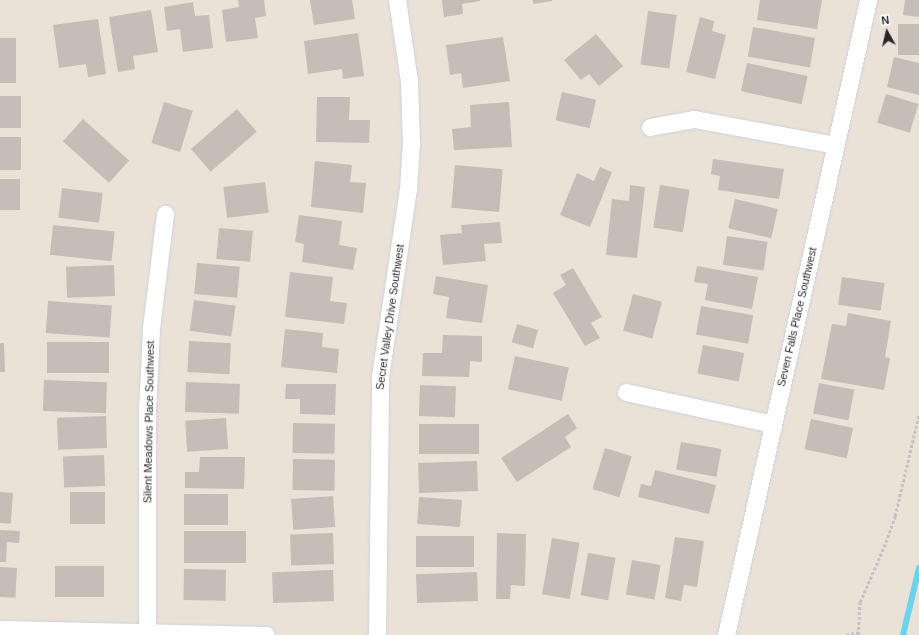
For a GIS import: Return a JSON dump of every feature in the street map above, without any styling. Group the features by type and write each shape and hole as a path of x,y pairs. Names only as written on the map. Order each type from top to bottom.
{"street":[{"name":"Secret Valley Drive Southwest","path":"376,635 380,376 408,189 411,143 409,81 397,0"},
{"name":"Seven Falls Place Southwest","path":"726,635 868,0"},
{"path":"650,127 694,119 836,145"},
{"name":"Silent Meadows Place Southwest","path":"147,631 147,411 151,328 165,214"},
{"path":"626,392 773,424"},
{"path":"0,629 147,631 266,635"}],"path":[{"path":"846,635 858,633 860,602 895,516 919,414"}],"building":[{"path":"238,0 264,0 266,16 255,18 258,38 226,42 222,10 239,7"},
{"path":"310,0 352,0 355,19 314,25"},
{"path":"442,0 480,1 462,4 463,14 444,17"},
{"path":"533,0 552,0 552,1 533,4"},
{"path":"760,0 822,0 817,29 757,20"},
{"path":"905,0 919,0 919,17 903,15"},
{"path":"193,2 195,16 209,15 213,48 183,52 180,29 167,31 164,7"},
{"path":"151,10 158,52 133,56 135,69 118,72 109,17"},
{"path":"648,11 677,15 669,69 640,64"},
{"path":"700,17 714,21 712,31 726,35 715,79 686,72"},
{"path":"98,19 106,74 88,77 86,64 59,68 53,25"},
{"path":"898,24 919,24 919,55 898,55"},
{"path":"753,27 815,38 810,67 748,57"},
{"path":"358,33 364,76 343,79 342,69 308,74 304,41"},
{"path":"596,34 623,66 599,86 589,74 581,80 564,60"},
{"path":"503,37 510,81 463,88 461,73 450,75 446,45"},
{"path":"0,38 16,38 16,83 0,83"},
{"path":"894,57 919,63 919,95 887,87"},
{"path":"747,63 808,76 802,104 741,91"},
{"path":"562,92 596,100 590,128 555,120"},
{"path":"886,94 919,104 910,133 877,123"},
{"path":"0,96 21,96 21,128 0,128"},
{"path":"317,97 350,97 349,120 370,120 369,143 316,142"},
{"path":"164,102 193,111 180,152 151,143"},
{"path":"509,102 512,147 454,150 452,129 471,127 470,105"},
{"path":"237,109 257,132 211,172 191,149"},
{"path":"83,119 129,160 109,183 63,141"},
{"path":"0,137 21,137 21,170 0,170"},
{"path":"713,159 784,169 779,199 718,190 720,176 711,174"},
{"path":"315,161 352,165 350,182 366,183 363,213 311,207"},
{"path":"455,165 503,169 499,212 451,208"},
{"path":"600,167 612,172 590,227 560,215 577,173 594,181"},
{"path":"0,179 20,179 20,210 0,210"},
{"path":"265,182 269,213 227,218 223,187"},
{"path":"630,185 645,187 637,258 606,255 612,199 629,201"},
{"path":"660,185 690,190 683,232 653,227"},
{"path":"62,188 103,193 99,223 58,218"},
{"path":"735,199 778,209 771,238 728,228"},
{"path":"299,215 342,221 339,245 357,248 353,270 302,262 304,244 295,242"},
{"path":"500,222 502,243 484,244 486,261 443,265 440,235 462,233 461,225"},
{"path":"53,225 115,231 112,261 50,255"},
{"path":"219,228 253,231 250,262 216,259"},
{"path":"727,236 768,242 764,270 723,265"},
{"path":"197,263 240,267 237,298 194,294"},
{"path":"114,265 115,296 67,298 66,267"},
{"path":"697,266 758,277 752,309 705,300 708,284 694,282"},
{"path":"573,268 602,317 591,323 600,338 585,346 553,293 566,285 560,275"},
{"path":"290,272 333,277 330,301 347,303 344,324 285,317"},
{"path":"436,276 488,285 482,323 446,318 449,297 433,294"},
{"path":"842,277 885,283 881,311 838,305"},
{"path":"633,294 662,302 652,338 623,331"},
{"path":"194,300 236,306 231,337 190,331"},
{"path":"48,301 112,305 110,337 46,333"},
{"path":"701,306 753,315 748,344 696,335"},
{"path":"848,313 891,321 885,357 890,358 884,390 821,379 832,324 846,326"},
{"path":"517,324 538,330 533,348 512,342"},
{"path":"285,329 323,333 322,347 339,349 337,373 281,367"},
{"path":"443,335 482,336 482,362 470,361 469,377 422,376 423,353 442,353"},
{"path":"189,341 231,343 229,374 187,372"},
{"path":"47,342 109,342 109,373 47,373"},
{"path":"0,343 4,343 5,372 0,372"},
{"path":"703,345 744,353 739,381 697,373"},
{"path":"515,356 569,367 562,401 508,389"},
{"path":"44,380 107,382 106,413 43,411"},
{"path":"186,382 240,384 239,414 185,412"},
{"path":"819,383 854,390 848,420 813,413"},
{"path":"286,384 336,384 335,415 300,414 300,399 285,399"},
{"path":"420,385 456,386 455,417 419,416"},
{"path":"568,414 577,428 565,437 571,447 517,482 501,458"},
{"path":"106,416 107,448 58,450 57,418"},
{"path":"226,418 228,449 187,452 185,421"},
{"path":"811,419 853,428 847,458 805,449"},
{"path":"293,423 335,424 334,454 292,453"},
{"path":"419,424 479,424 479,454 419,454"},
{"path":"681,442 721,449 717,477 676,470"},
{"path":"605,448 632,456 619,497 592,489"},
{"path":"104,455 105,486 64,487 63,456"},
{"path":"200,457 245,457 244,489 185,488 185,472 199,472"},
{"path":"293,459 335,460 334,491 292,490"},
{"path":"477,461 478,491 419,493 418,463"},
{"path":"655,470 716,485 709,514 638,497 641,484 651,486"},
{"path":"0,492 13,493 11,524 0,523"},
{"path":"70,492 105,492 105,524 70,524"},
{"path":"184,494 228,494 228,525 184,525"},
{"path":"333,496 335,527 293,530 291,499"},
{"path":"419,497 462,500 460,527 417,524"},
{"path":"0,530 20,531 19,543 7,542 6,562 0,562"},
{"path":"184,531 246,531 246,563 184,563"},
{"path":"333,533 334,564 291,565 290,535"},
{"path":"497,533 526,534 525,586 511,585 510,599 496,599"},
{"path":"416,536 474,536 474,567 416,567"},
{"path":"675,537 704,541 697,587 684,585 681,601 665,598"},
{"path":"552,538 580,543 570,599 542,594"},
{"path":"588,553 616,558 608,600 581,595"},
{"path":"632,560 661,565 654,600 626,594"},
{"path":"55,566 104,566 104,597 55,597"},
{"path":"0,567 17,568 15,598 0,597"},
{"path":"184,569 226,570 225,601 183,600"},
{"path":"333,570 334,601 273,603 272,572"},
{"path":"477,572 478,601 417,603 416,574"}],"waterway":[{"path":"903,635 919,568"}]}
